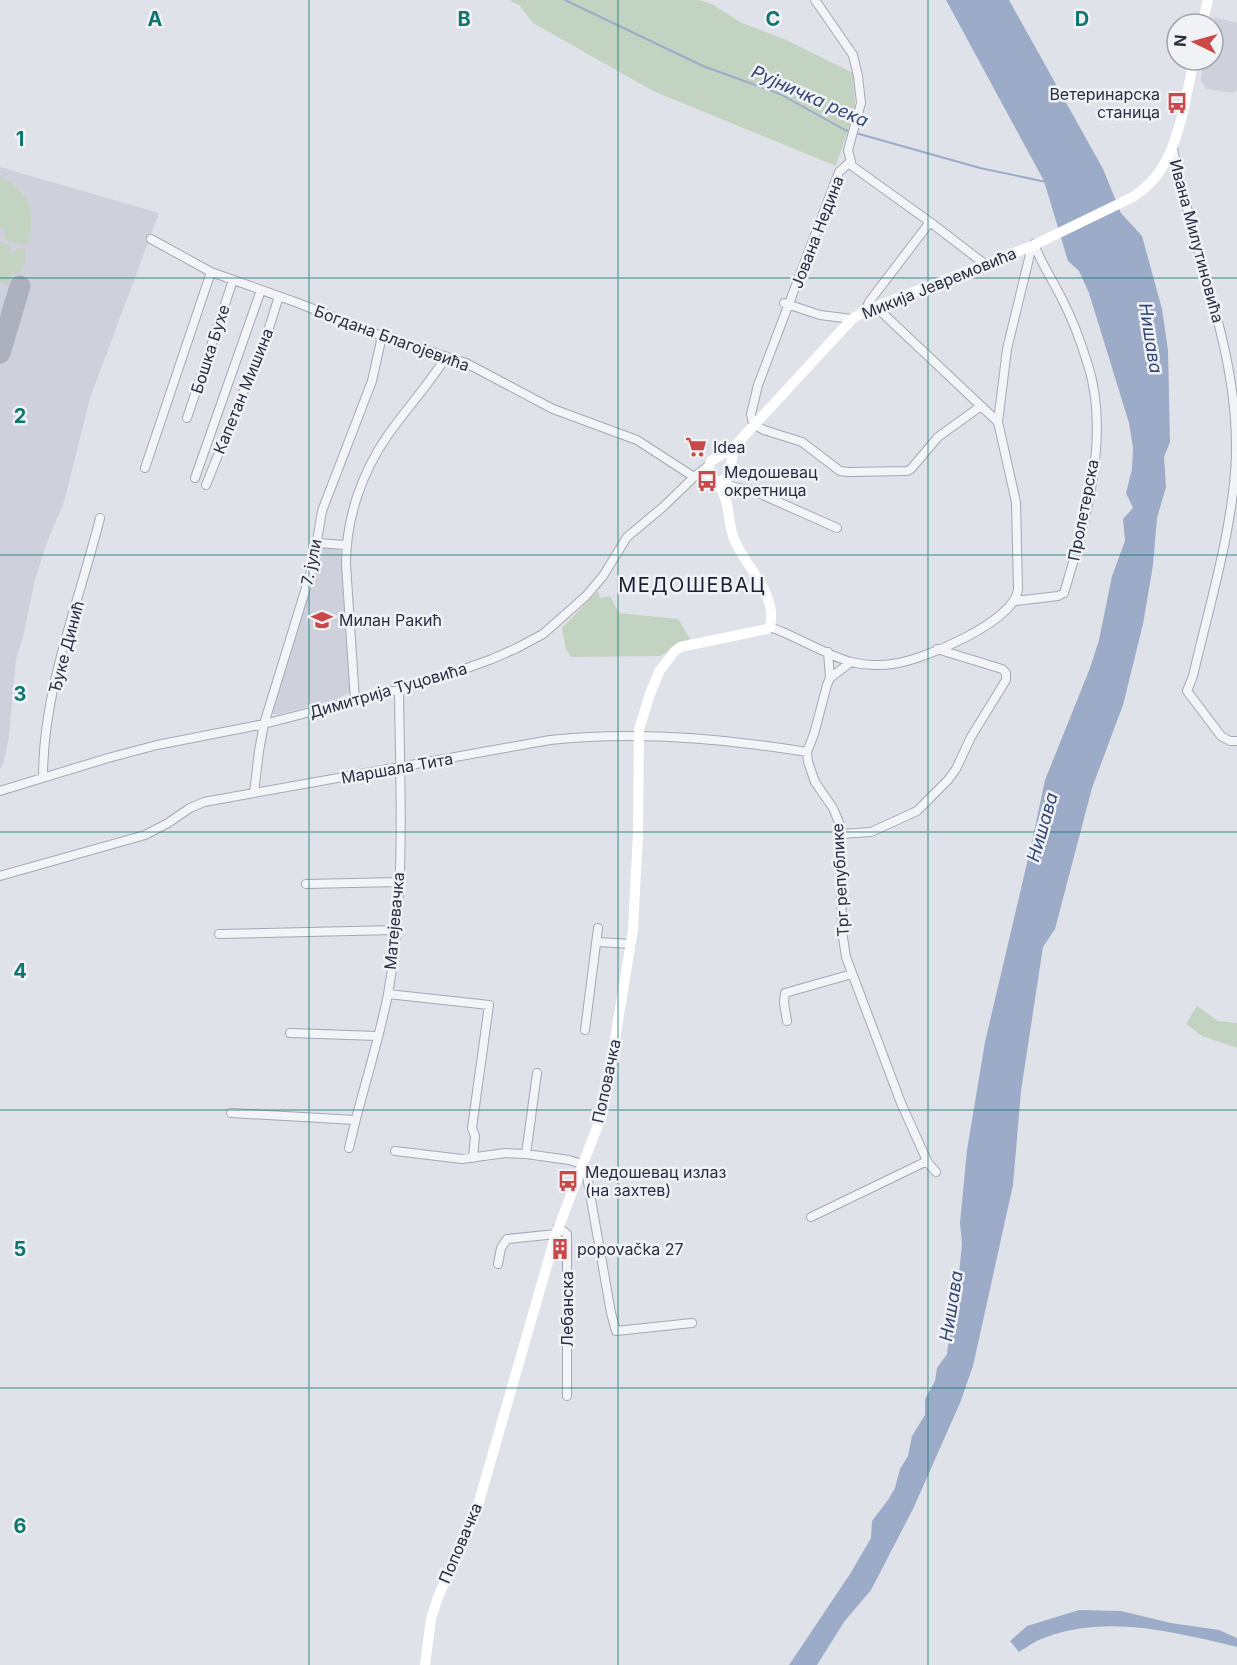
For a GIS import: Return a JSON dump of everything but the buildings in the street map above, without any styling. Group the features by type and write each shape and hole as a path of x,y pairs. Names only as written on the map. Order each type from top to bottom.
{"street":[{"path":"815,0 853,55 861,103 848,154 850,162 858,172 930,222 986,265"},
{"name":"Ивана Милутиновића","path":"1053,235 1133,197 1159,173 1173,144 1191,72"},
{"name":"Ивана Милутиновића","path":"1173,144 1178,175 1232,378 1237,451 1232,505 1193,676 1186,691 1221,736 1230,741 1237,741"},
{"name":"Јована Недина","path":"753,424 751,414 753,399 786,304 839,172 850,162"},
{"path":"1159,173 1178,175"},
{"path":"930,222 869,302 870,308 998,422"},
{"name":"Микија Јевремовића","path":"713,479 711,461 734,447 852,320 870,308 986,265 1053,235"},
{"name":"Богдана Благојевића","path":"151,239 211,272 382,336 466,363 553,409 637,440 713,479 756,492 837,528"},
{"path":"734,447 731,473 713,479 735,540 770,606 773,614 771,627 851,662 892,664 911,660 983,628 1015,601 1017,589 1016,502 998,422 1007,349 1033,245"},
{"name":"Пролетерска","path":"1015,601 1058,596 1064,593 1091,489 1096,432 1096,403 1088,364 1062,299 1033,245"},
{"path":"145,468 211,272"},
{"name":"Бошка Бухе","path":"187,418 233,280"},
{"path":"195,478 261,290"},
{"name":"Капетан Мишина","path":"206,485 269,327 279,296"},
{"name":"Јована Недина","path":"786,304 820,315 852,320"},
{"name":"7. јули","path":"254,793 264,724 313,565 322,511 372,381 382,336"},
{"path":"355,701 346,545 350,518 356,498 378,450 446,357"},
{"path":"753,424 764,430 802,442 840,471 899,471 911,469 938,437 981,406"},
{"path":"718,458 726,459 731,466"},
{"name":"Димитрија Туцовића","path":"0,791 157,745 264,724 431,681 492,659 543,634 591,591 610,567 627,537 663,507 713,479"},
{"name":"Ђуке Динић","path":"43,777 45,737 52,692 100,518"},
{"path":"317,543 346,545"},
{"name":"Поповачка","path":"425,1665 431,1619 438,1597 476,1512 557,1231 603,1112 632,944 638,833 638,736 641,720 660,670 677,649 684,645 771,627"},
{"path":"840,834 871,832 917,811 956,769 971,737 1006,680 1006,673 1002,669 937,649"},
{"path":"807,752 830,678 828,652"},
{"path":"830,678 851,662"},
{"name":"Матејевачка","path":"349,1148 388,994 395,930 399,882 399,689"},
{"name":"Маршала Тита","path":"0,876 145,835 204,802 550,740 586,736 638,736 746,742 807,752"},
{"name":"Трг републике","path":"807,752 811,773 837,817 840,834 842,931 846,957 901,1103 927,1161 936,1172"},
{"path":"306,884 399,882"},
{"path":"585,1030 598,928"},
{"path":"219,934 395,930"},
{"path":"598,942 632,944"},
{"path":"787,1021 784,1003 786,993 852,974"},
{"path":"388,994 489,1005 472,1128 475,1136 473,1158"},
{"path":"290,1032 377,1036"},
{"path":"526,1154 537,1073"},
{"path":"231,1113 355,1120"},
{"path":"395,1151 462,1159 505,1153 526,1154 582,1164 586,1171 616,1331 692,1323"},
{"path":"812,1217 927,1161"},
{"path":"498,1264 501,1248 507,1239 557,1231"},
{"name":"Лебанска","path":"557,1231 567,1234 567,1396"}],"shaded area":[{"path":"1225,20 1237,23 1237,91 1232,93 1207,89 1201,81 1202,72 1225,72"},
{"path":"0,167 159,213 90,398 64,502 46,545 35,580 16,659 9,736 4,762 0,769"},
{"name":"Милан Ракић","path":"321,547 340,548 350,692 338,699 276,715 272,713"}],"green space":[{"path":"509,0 699,0 712,4 742,23 784,39 853,73 855,108 836,166 653,91 533,23 520,6"},
{"path":"0,176 24,195 28,203 31,231 28,242 24,245 6,240 5,229 0,230"},
{"path":"0,242 8,244 11,249 9,254 13,255 19,247 25,252 23,266 16,274 11,274 8,284 0,282"},
{"path":"598,591 600,598 610,596 619,613 678,619 690,639 660,656 571,657 566,650 562,628"},
{"path":"1197,1006 1218,1021 1237,1023 1237,1048 1202,1036 1186,1024"}],"water":[{"name":"Нишава","path":"946,0 1009,0 1103,169 1121,213 1142,236 1162,309 1168,350 1170,442 1164,457 1166,487 1157,518 1153,565 1143,624 1123,705 1092,788 1055,929 1043,947 1021,1091 1013,1185 973,1366 960,1403 913,1509 871,1590 844,1622 817,1665 789,1665 850,1574 871,1538 872,1521 895,1488 900,1469 908,1456 912,1436 925,1415 925,1399 935,1381 937,1368 947,1354 955,1294 962,1286 959,1274 962,1244 960,1223 967,1150 985,1042 1045,780 1090,668 1099,640 1112,576 1125,541 1123,519 1133,508 1126,493 1132,469 1133,448 1129,423 1089,293 1079,271 1068,261 1044,181"},
{"path":"1079,1610 1121,1611 1171,1623 1219,1630 1237,1638 1237,1647 1165,1631 1116,1626 1068,1631 1041,1639 1019,1652 1010,1641 1027,1626"}],"waterway":[{"name":"Рујничка река","path":"565,0 703,66 780,94 845,130 980,168 1046,182"}],"taxiway":[{"path":"0,353 20,286"}],"place":[{"name":"Ветеринарска станица","path":"1177,103"},
{"name":"Idea","path":"696,447"},
{"name":"Медошевац окретница","path":"707,481"},
{"name":"Милан Ракић","path":"322,620"},
{"name":"Медошевац излаз (на захтев)","path":"568,1181"},
{"name":"popovačka 27","path":"560,1249"}],"district":[{"name":"МЕДОШЕВАЦ","path":"692,585"}]}
